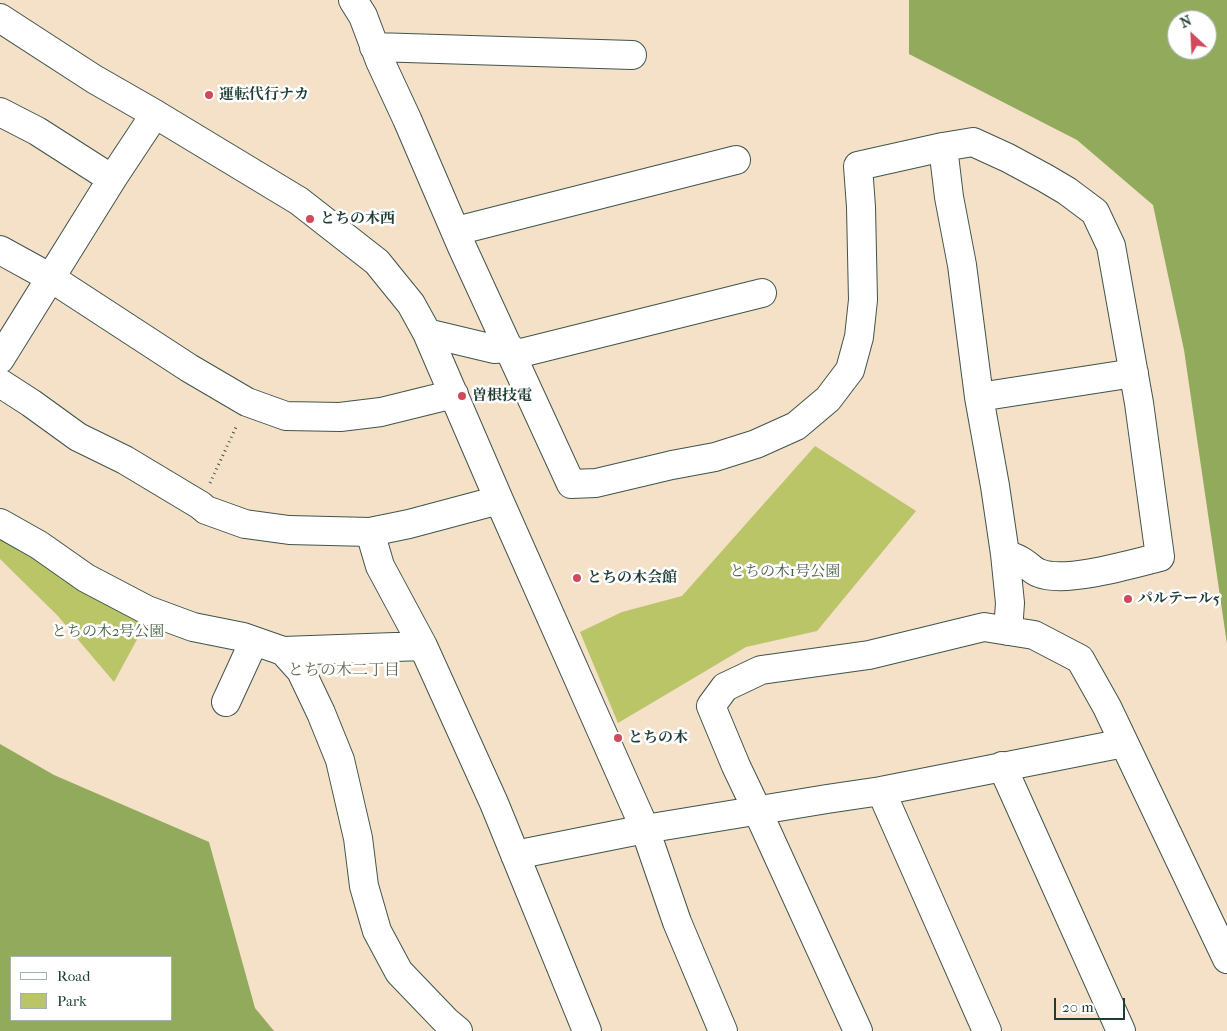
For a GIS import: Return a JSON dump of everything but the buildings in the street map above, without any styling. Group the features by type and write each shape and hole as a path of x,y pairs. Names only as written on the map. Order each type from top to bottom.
{"street":[{"path":"353,0 363,16 380,61 571,484 596,483 715,457 756,444 796,426 828,399 850,370 858,337 863,300 858,166 973,142 1045,178 1067,191 1095,212 1111,246 1139,402 1160,557 1118,568 1057,577 1038,573 1020,560 1005,554"},
{"path":"0,18 94,79 299,201 377,262 411,304 427,334 454,394 645,829 677,922 723,1031"},
{"path":"374,47 632,55"},
{"path":"0,112 37,131 112,179"},
{"path":"0,359 112,179 155,114"},
{"path":"942,147 962,265 979,398 1005,554 1010,603 1008,631"},
{"path":"456,231 736,160"},
{"path":"0,250 50,278 189,368 248,402 286,416 340,417 381,412 454,394"},
{"path":"427,334 511,352 762,292"},
{"path":"979,398 1134,373"},
{"path":"0,383 78,437 125,460 206,510 245,524 288,530 370,532 409,524 499,500"},
{"path":"0,523 39,545 86,578 146,610 193,627 243,637 283,651 423,646"},
{"path":"370,532 380,566 423,646 494,803 587,1031"},
{"path":"858,1031 736,766 711,706 725,687 760,670 869,655 984,627 1034,635 1080,659 1107,707 1227,958"},
{"path":"226,702 254,641"},
{"path":"283,651 301,671 340,760 358,838 364,886 377,931 399,972 458,1031"},
{"path":"515,856 645,829 882,791 1124,743"},
{"path":"1002,766 1121,1031"},
{"path":"882,791 987,1031"}],"path":[{"path":"200,505 248,402"}],"green space":[{"path":"909,0 1227,0 1227,644 1184,350 1153,205 1077,140 909,54"},
{"name":"とちの木1号公園","path":"815,446 916,511 817,631 746,647 618,723 580,632 622,612 682,596"},
{"name":"とちの木2号公園","path":"0,535 147,621 114,682 57,615 0,559"},
{"path":"0,744 54,775 209,842 255,1008 274,1031 0,1031"}],"place":[{"name":"運転代行ナカ","path":"209,95"},
{"name":"とちの木西","path":"310,219"},
{"name":"曽根技電","path":"462,396"},
{"name":"とちの木会館","path":"577,578"},
{"name":"パルテール5","path":"1128,599"},
{"name":"とちの木","path":"618,738"}],"district":[{"name":"とちの木二丁目","path":"344,671"}]}
